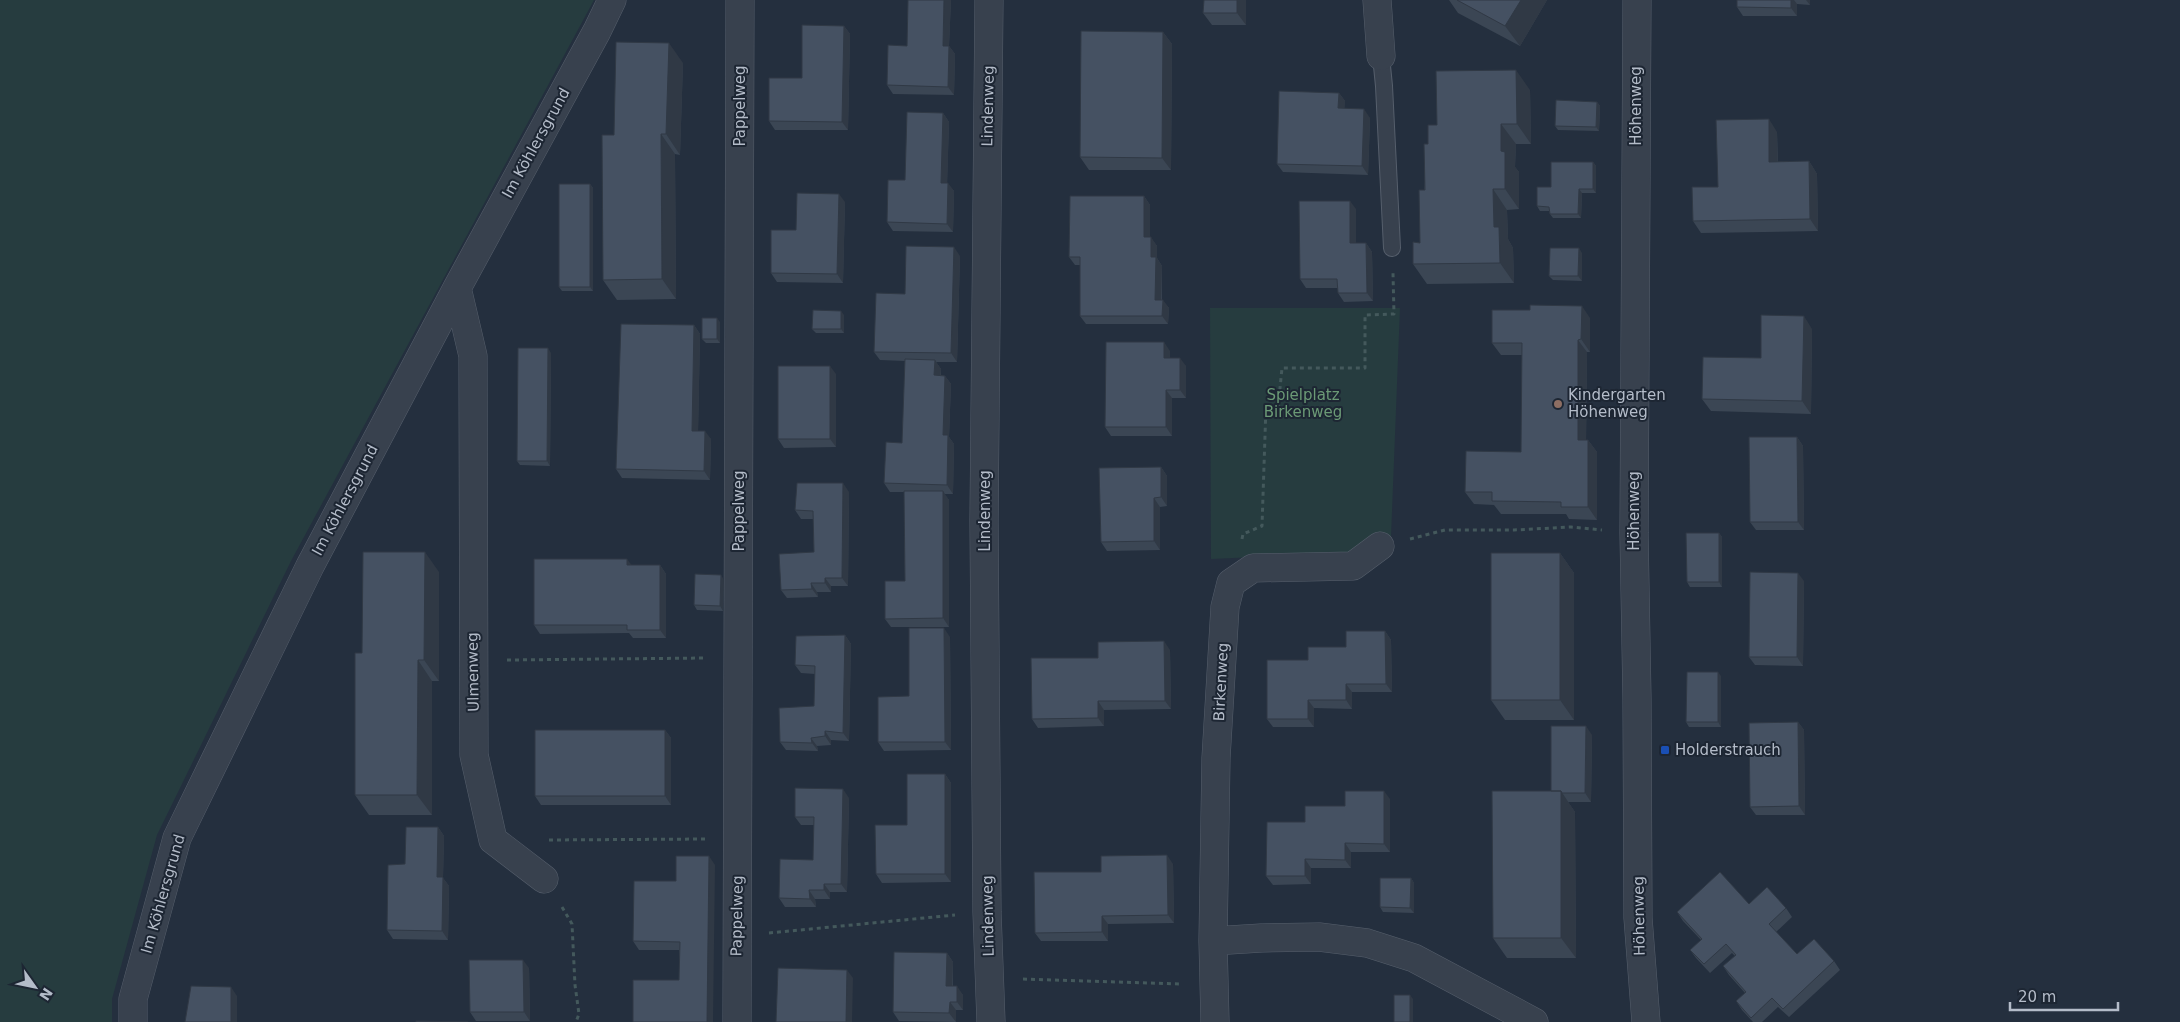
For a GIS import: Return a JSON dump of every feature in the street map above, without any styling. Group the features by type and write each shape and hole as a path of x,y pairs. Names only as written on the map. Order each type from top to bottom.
{"street":[{"name":"Im Köhlersgrund","path":"133,1022 133,999 178,838 310,566 456,288 597,31 612,0"},
{"name":"Pappelweg","path":"737,1022 740,0"},
{"name":"Lindenweg","path":"989,0 984,521 987,912 991,1022"},
{"path":"1377,0 1381,56"},
{"name":"Höhenweg","path":"1637,0 1634,534 1638,699 1638,918 1646,1022"},
{"name":"Ulmenweg","path":"456,288 472,356 474,755 493,840 544,879"},
{"path":"1231,583 1253,568 1353,566 1380,546"},
{"name":"Birkenweg","path":"1215,1022 1213,941 1216,758 1225,607 1231,583"},
{"path":"1213,941 1319,937 1368,943 1414,958 1534,1022"}],"lane":[{"path":"1381,56 1392,248"}],"path":[{"path":"1231,583 1243,534 1262,526 1266,406 1278,408 1282,368 1365,368 1365,315 1394,314 1392,248"},
{"path":"1380,546 1446,530 1514,530 1571,527 1634,534"},
{"path":"473,660 739,658"},
{"path":"542,840 738,839"},
{"path":"544,879 572,924 575,985 579,1014 576,1022"},
{"path":"736,936 987,912"},
{"path":"989,977 1098,982 1214,984"}],"green space":[{"path":"0,0 594,0 291,561 157,835 112,999 112,1022 0,1022"},
{"name":"Spielplatz Birkenweg","path":"1210,308 1400,308 1391,537 1345,553 1211,559"}],"building":[{"path":"908,0 944,0 943,46 949,46 948,87 887,85 888,45 907,46"},
{"path":"1204,0 1237,0 1237,13 1203,13"},
{"path":"1457,0 1521,0 1505,26"},
{"path":"1737,0 1791,0 1791,8 1737,7"},
{"path":"802,25 844,26 842,122 769,121 769,78 802,78"},
{"path":"1081,31 1163,32 1162,158 1080,157"},
{"path":"616,42 669,43 666,134 661,134 662,279 603,280 602,135 614,135"},
{"path":"1516,70 1517,124 1501,124 1501,151 1505,152 1505,189 1493,189 1494,227 1499,227 1500,263 1413,264 1413,242 1420,243 1419,190 1425,190 1424,144 1428,144 1428,125 1437,125 1436,71"},
{"path":"1279,91 1339,93 1338,108 1364,109 1362,166 1277,164"},
{"path":"1556,100 1597,102 1596,127 1555,126"},
{"path":"907,112 943,113 941,183 948,183 947,224 887,222 888,180 905,180"},
{"path":"1769,119 1769,162 1809,161 1810,219 1693,221 1692,187 1718,187 1716,120"},
{"path":"1551,162 1593,162 1593,189 1579,189 1578,214 1550,214 1549,207 1537,206 1537,187 1551,187"},
{"path":"559,184 590,184 590,287 559,287"},
{"path":"797,193 839,194 837,274 771,273 771,230 796,230"},
{"path":"1070,196 1144,196 1144,237 1151,237 1151,257 1156,257 1155,300 1163,300 1162,316 1080,316 1080,257 1069,257"},
{"path":"1299,201 1350,201 1350,243 1366,243 1367,293 1338,293 1337,279 1300,279"},
{"path":"906,246 954,247 951,353 874,352 876,293 905,294"},
{"path":"1550,248 1579,248 1578,276 1549,276"},
{"name":"Kindergarten Höhenweg","path":"1530,305 1582,306 1581,339 1578,340 1578,440 1588,440 1588,507 1561,507 1561,502 1492,501 1492,492 1465,492 1466,451 1521,452 1522,343 1492,343 1492,310 1530,310"},
{"path":"813,310 841,311 841,329 812,329"},
{"path":"1761,315 1804,316 1802,401 1702,399 1703,357 1761,358"},
{"path":"702,318 717,318 717,339 702,339"},
{"path":"621,324 694,325 692,431 705,431 704,471 616,469"},
{"path":"1106,342 1164,342 1164,358 1180,358 1180,390 1166,390 1166,427 1105,427"},
{"path":"518,348 548,348 547,461 517,461"},
{"path":"905,359 935,360 934,375 945,376 943,435 948,435 947,485 884,483 886,442 902,443"},
{"path":"778,366 830,366 830,439 778,439"},
{"path":"1749,437 1797,437 1798,522 1750,522"},
{"path":"1161,467 1161,497 1154,498 1154,541 1101,542 1099,468"},
{"path":"797,483 843,483 842,578 825,578 825,583 811,583 812,589 781,590 779,554 814,552 813,511 795,510"},
{"path":"904,491 943,491 943,618 885,619 885,581 905,581"},
{"path":"1686,533 1719,533 1719,582 1687,582"},
{"path":"363,552 425,552 424,660 418,660 417,795 355,795 355,653 362,653"},
{"path":"1491,553 1560,553 1560,700 1491,700"},
{"path":"534,559 627,559 627,565 660,565 660,630 627,630 627,625 534,625"},
{"path":"1750,572 1798,573 1797,657 1749,657"},
{"path":"695,574 721,575 720,606 694,605"},
{"path":"909,628 944,628 945,742 878,742 878,697 909,696"},
{"path":"1346,631 1385,631 1386,684 1346,684 1346,700 1308,700 1308,719 1267,719 1267,660 1308,660 1308,647 1346,647"},
{"path":"845,635 843,733 825,731 825,736 811,738 812,743 780,742 779,708 814,706 815,666 795,665 796,636"},
{"path":"1164,641 1165,701 1098,701 1098,718 1032,719 1031,658 1098,658 1098,642"},
{"path":"1687,672 1718,672 1718,722 1686,722"},
{"path":"1798,722 1799,806 1750,807 1749,723"},
{"path":"1551,726 1586,726 1585,793 1551,791"},
{"path":"535,730 665,730 665,796 535,796"},
{"path":"907,774 945,774 945,874 876,874 875,825 907,825"},
{"path":"795,788 843,789 841,884 824,884 824,890 809,890 810,899 779,898 780,859 813,860 814,817 795,817"},
{"path":"1345,791 1384,791 1384,844 1345,843 1345,860 1305,859 1305,876 1266,876 1267,822 1305,822 1305,806 1345,806"},
{"path":"1492,791 1561,791 1561,938 1493,938"},
{"path":"406,827 438,827 437,877 443,877 442,931 387,930 388,865 405,864"},
{"path":"1167,855 1168,915 1102,916 1102,932 1035,933 1034,872 1101,872 1101,856"},
{"path":"676,856 709,856 707,1022 633,1022 633,980 679,980 680,942 633,941 634,881 676,881"},
{"path":"1720,872 1749,904 1767,887 1786,908 1769,924 1797,954 1814,939 1834,961 1783,1009 1772,998 1751,1018 1736,1001 1746,992 1723,966 1736,955 1726,944 1704,964 1690,950 1702,939 1677,912"},
{"path":"1380,878 1411,878 1410,908 1380,907"},
{"path":"894,952 947,953 946,986 957,986 957,1002 950,1002 949,1013 893,1012"},
{"path":"469,960 523,960 524,1012 470,1012"},
{"path":"778,968 847,970 846,1022 776,1022"},
{"path":"191,986 231,987 231,1022 185,1022"},
{"path":"1394,995 1410,995 1410,1022 1394,1022"},
{"path":"416,1021 468,1022 416,1022"}],"place":[{"name":"Kindergarten Höhenweg","path":"1558,404"},
{"name":"Holderstrauch","path":"1665,750"}]}
